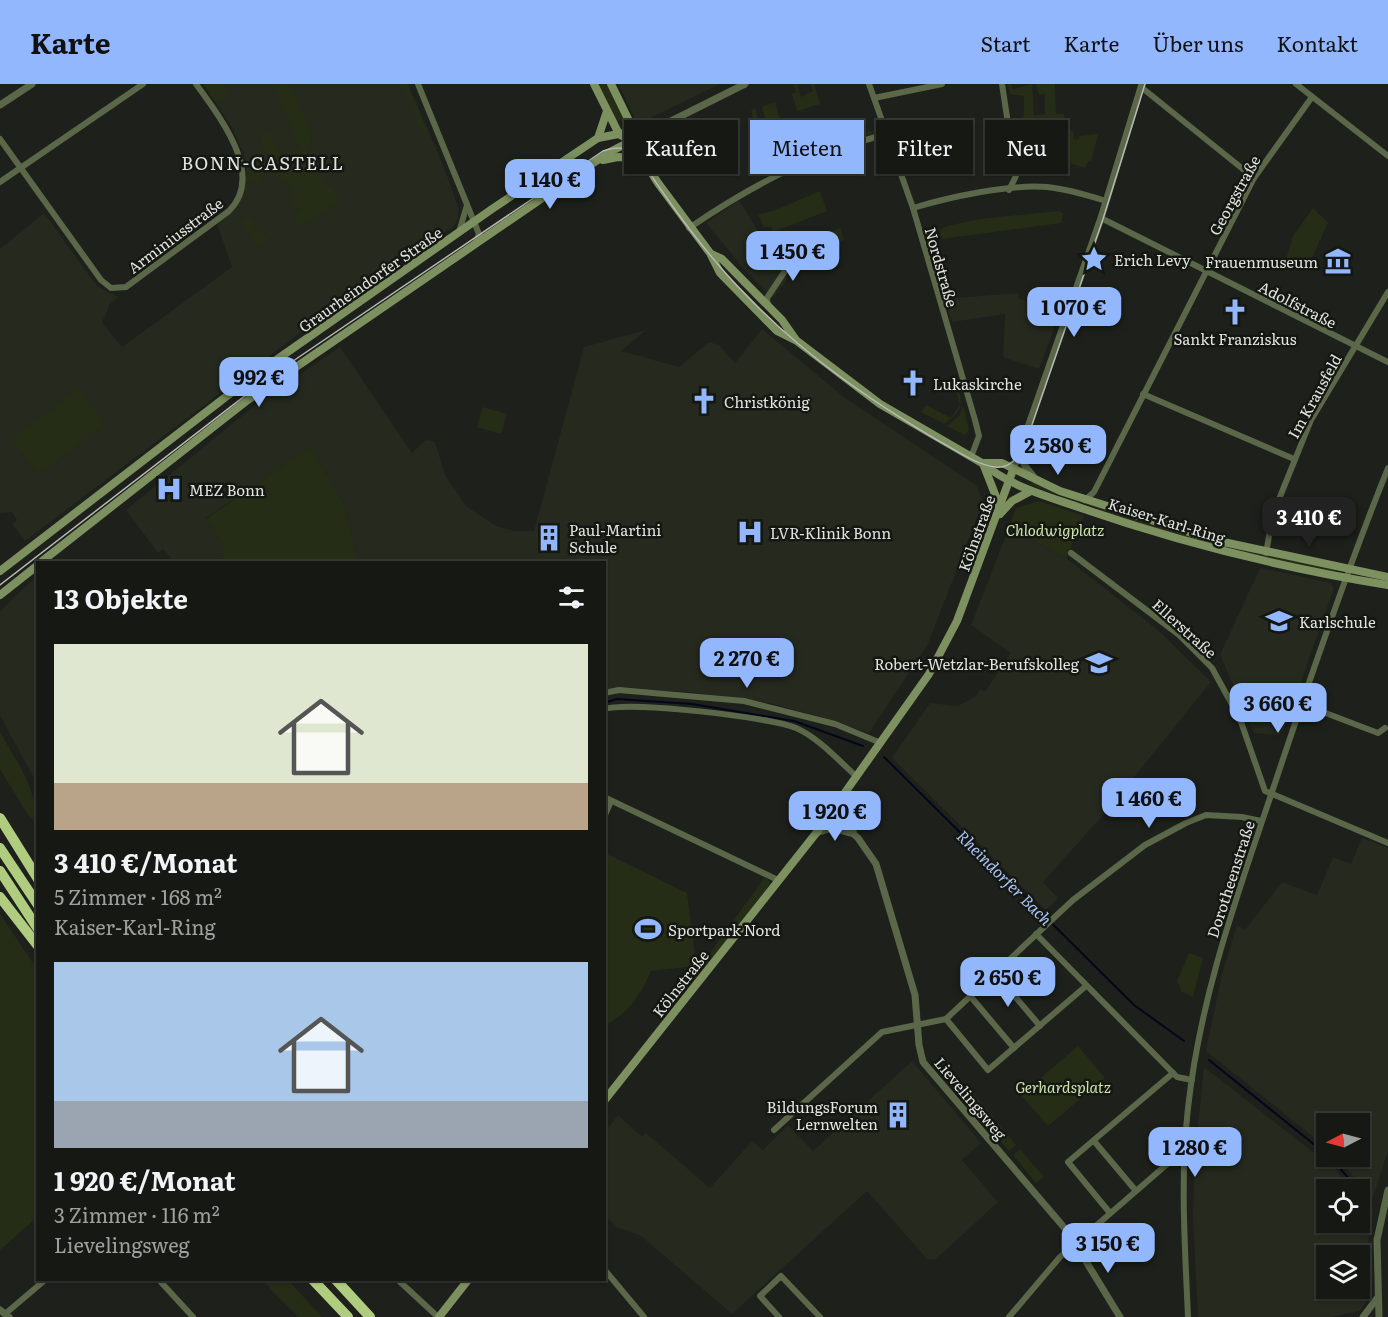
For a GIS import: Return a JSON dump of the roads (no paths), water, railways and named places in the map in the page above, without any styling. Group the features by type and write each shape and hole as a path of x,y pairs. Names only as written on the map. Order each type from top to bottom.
{"highway":[{"path":"0,818 36,876"},
{"path":"0,848 36,902"},
{"path":"0,871 36,926"},
{"path":"0,897 36,944"},
{"path":"314,1281 348,1317"},
{"path":"337,1281 370,1317"}],"main road":[{"path":"594,84 619,134 624,137"},
{"path":"611,84 629,120"},
{"path":"598,138 607,111"},
{"name":"Graurheindorfer Straße","path":"0,571 249,379 598,138 624,133"},
{"name":"Graurheindorfer Straße","path":"43,561 245,402 624,146"},
{"path":"594,164 609,158 624,158"},
{"name":"Kaiser-Karl-Ring","path":"651,174 710,254 720,273 777,331 797,341 863,392 982,463 999,477 1031,491 1158,534 1210,548 1347,574 1388,577"},
{"name":"Kaiser-Karl-Ring","path":"710,254 722,259 782,320 797,341"},
{"path":"982,463 999,513 1012,501 1031,491"},
{"name":"Kaiser-Karl-Ring","path":"982,463 1002,463 1039,482 1085,500 1164,526 1388,585"},
{"path":"999,477 1009,477 1013,470"},
{"name":"Kölnstraße","path":"606,1098 816,833 881,743 940,654 957,621 999,513 1013,470"},
{"path":"1009,481 1014,476 1026,476"},
{"name":"Graurheindorfer Straße","path":"0,595 36,566"},
{"path":"439,1317 467,1281"}],"street":[{"path":"0,105 32,84"},
{"path":"0,182 143,84"},
{"name":"Arminiusstraße","path":"0,140 101,280 111,288 126,287 228,211 236,201 241,173 235,146 196,84"},
{"path":"417,84 479,234"},
{"name":"Graurheindorfer Straße","path":"670,120 745,84"},
{"name":"Nordstraße","path":"869,84 881,120"},
{"path":"874,98 942,84"},
{"path":"1002,84 1016,176 1009,190"},
{"path":"1296,84 1304,86 1312,97 1388,156"},
{"path":"1142,86 1254,178"},
{"name":"Kölnstraße","path":"1013,470 1101,218 1142,86"},
{"name":"Georgstraße","path":"1085,500 1094,492 1254,178 1312,97"},
{"path":"689,228 756,185 821,153 876,137"},
{"name":"Nordstraße","path":"901,174 913,207 980,436 971,457"},
{"path":"913,207 940,200 1046,187 1106,201"},
{"path":"459,233 467,204"},
{"name":"Adolfstraße","path":"1101,218 1388,362"},
{"path":"479,234 491,234"},
{"path":"472,247 479,234"},
{"path":"768,306 767,298 797,253"},
{"name":"Im Krausfeld","path":"1266,553 1273,514 1311,420 1388,292"},
{"path":"1143,394 1294,459"},
{"path":"1020,452 1025,466 1039,482"},
{"name":"Dorotheenstraße","path":"1188,1317 1183,1233 1184,1154 1192,1080 1219,951 1347,574 1388,468"},
{"name":"Ellerstraße","path":"1071,554 1154,615 1212,668 1240,719 1251,746 1262,787 1271,794"},
{"path":"606,693 620,690 744,701 835,724 881,743"},
{"path":"1302,704 1378,733 1387,726"},
{"path":"606,709 632,707 687,711 741,717 796,728 811,737 857,777"},
{"path":"1271,794 1388,843"},
{"path":"843,796 845,812 854,833"},
{"path":"608,799 778,880"},
{"name":"Lievelingsweg","path":"831,813 854,833 876,864 915,995 919,1045 923,1062 1075,1243 1120,1317"},
{"path":"774,1130 882,1032 946,1019 1057,915 1125,858 1192,820 1216,814 1262,821"},
{"path":"816,833 832,828 854,833"},
{"path":"1036,934 1177,1077 1192,1080"},
{"path":"995,974 1040,1026"},
{"path":"946,1019 988,1070 1086,986"},
{"path":"971,997 1014,1048"},
{"path":"1110,1213 1068,1162 1173,1073"},
{"path":"1094,1141 1136,1191"},
{"path":"1009,1317 1075,1243 1173,1159 1184,1154"},
{"path":"1379,1317 1377,1240 1388,1190"},
{"path":"606,1271 644,1317"},
{"path":"779,1317 760,1296 781,1276 820,1317"},
{"path":"3,1313 44,1281"},
{"path":"160,1281 193,1317"},
{"path":"399,1281 439,1317"},
{"path":"1363,1317 1378,1297"}],"waterway":[{"name":"Rheindorfer Bach","path":"606,702 617,699 692,704 794,721 863,746"},
{"name":"Rheindorfer Bach","path":"884,757 1134,1005 1184,1041"},
{"name":"Rheindorfer Bach","path":"1209,1060 1316,1146"},
{"name":"Rheindorfer Bach","path":"1339,1167 1349,1179"}],"tram line":[{"path":"0,585 268,378 603,151 614,148 628,150 641,160 678,214 718,265 769,318 814,357 886,409 958,452 988,466 1000,467 1010,464 1025,445 1103,219 1145,84"}],"place":[{"name":"Erich Levy","path":"1094,259"},
{"name":"Frauenmuseum","path":"1338,261"},
{"name":"Sankt Franziskus","path":"1235,312"},
{"name":"Lukaskirche","path":"913,383"},
{"name":"Christkönig","path":"704,401"},
{"name":"MEZ Bonn","path":"169,489"},
{"name":"LVR-Klinik Bonn","path":"750,532"},
{"name":"Paul-Martini Schule","path":"549,538"},
{"name":"Karlschule","path":"1279,621"},
{"name":"Robert-Wetzlar-Berufskolleg","path":"1099,663"},
{"name":"Sportpark Nord","path":"648,929"},
{"name":"BildungsForum Lernwelten","path":"898,1115"}],"district":[{"name":"BONN-CASTELL","path":"263,162"}],"park label":[{"name":"Chlodwigplatz","path":"1055,529"},
{"name":"Gerhardsplatz","path":"1063,1086"}]}
